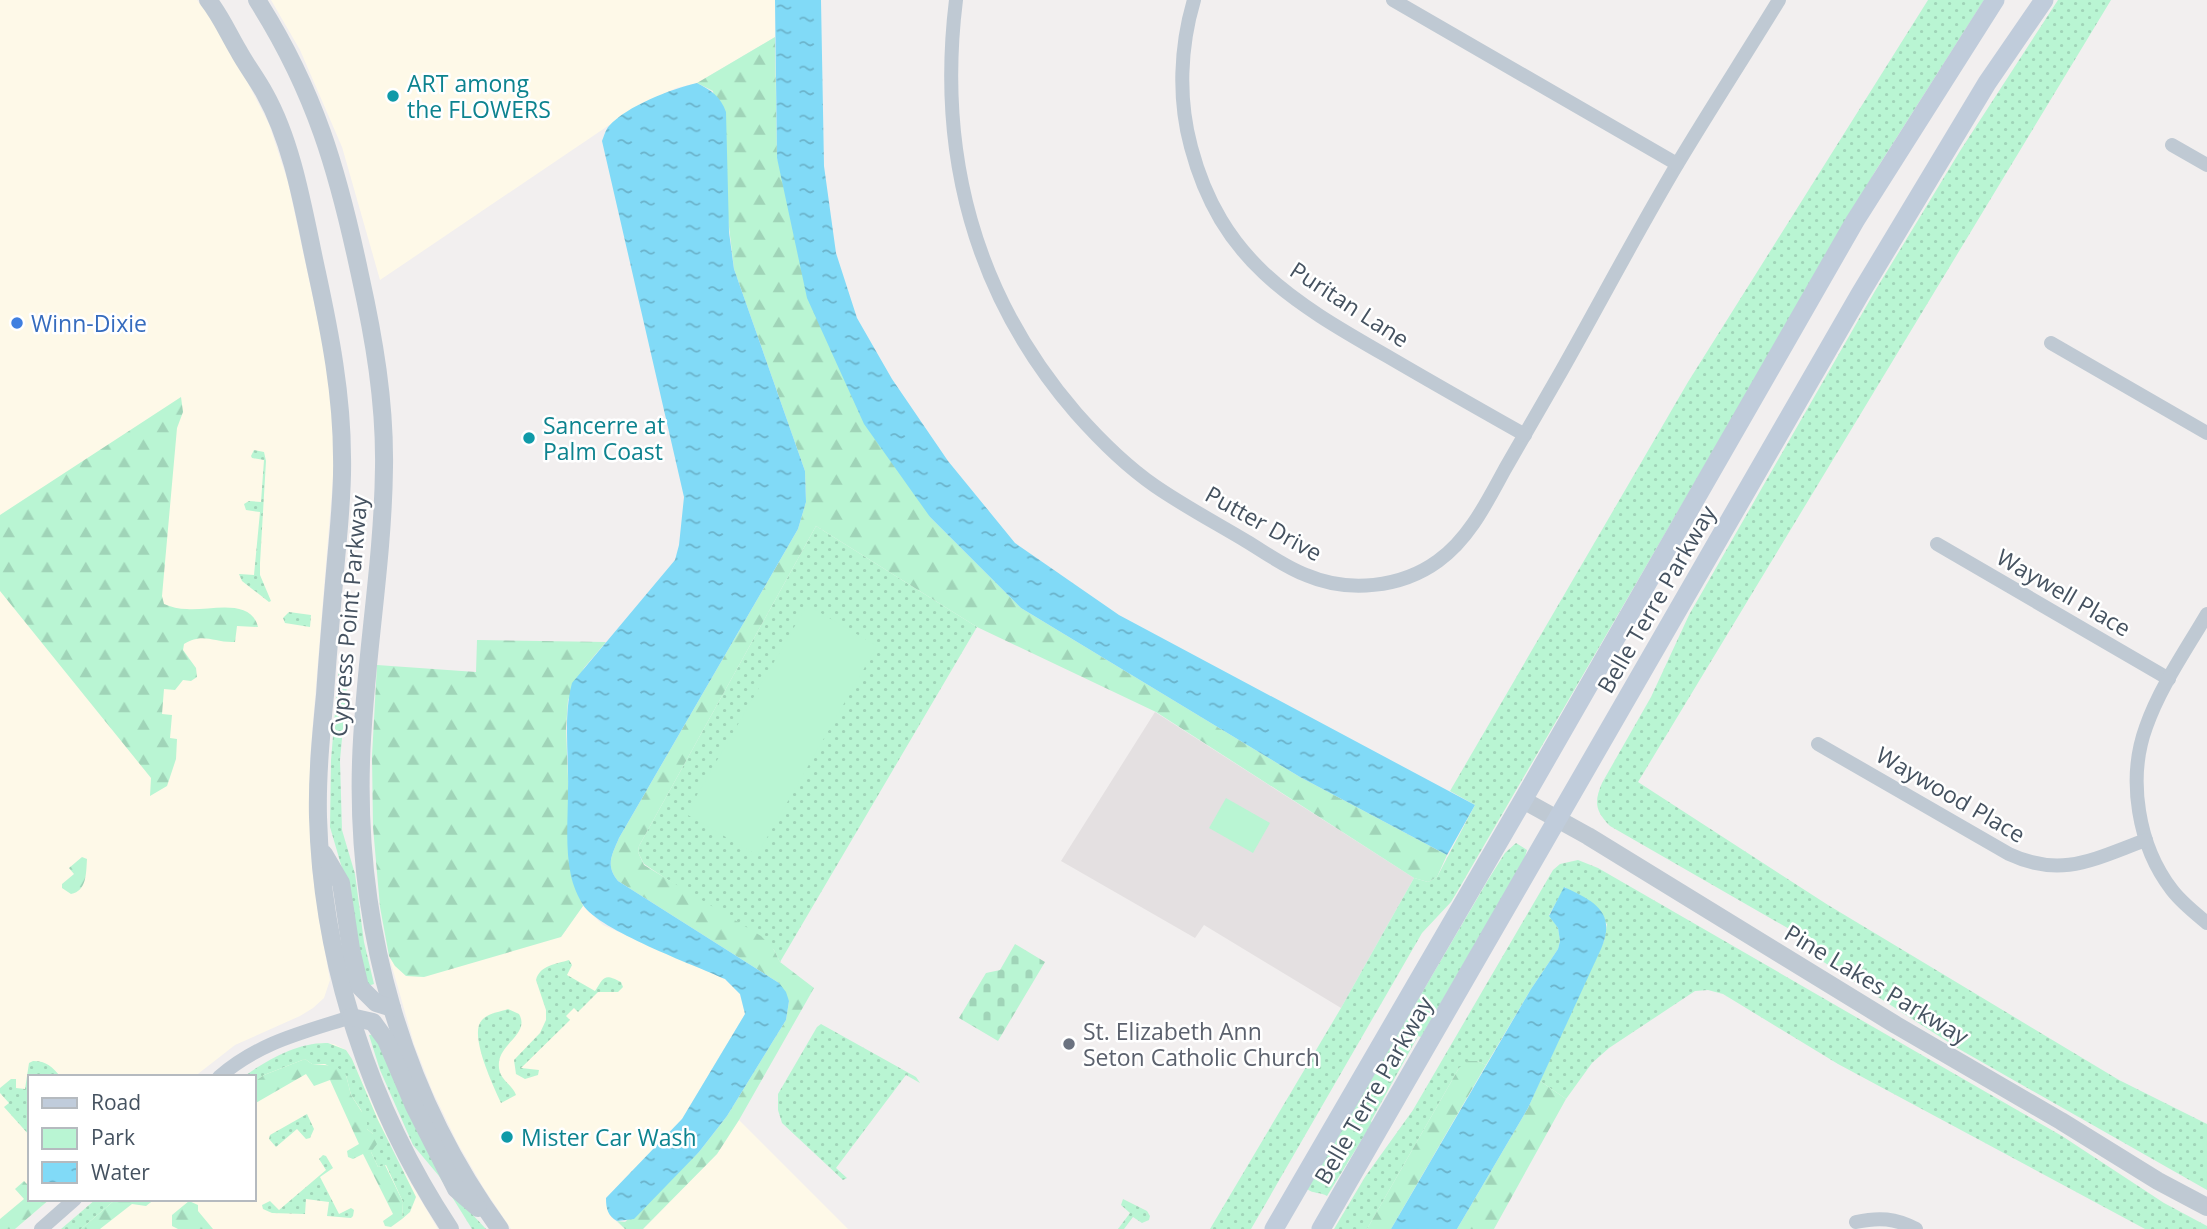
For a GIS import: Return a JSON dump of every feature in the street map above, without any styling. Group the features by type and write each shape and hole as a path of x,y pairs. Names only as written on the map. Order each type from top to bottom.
{"main road":[{"name":"Belle Terre Parkway","path":"1273,1229 1855,221 1995,0"},
{"name":"Belle Terre Parkway","path":"1321,1229 1906,216 1987,83 2044,0"}],"street":[{"name":"Cypress Point Parkway","path":"208,0 266,94 282,133 320,288 337,384 342,457 319,761 318,818 329,917 338,965 351,1017 389,1118 404,1150 450,1229"},
{"name":"Cypress Point Parkway","path":"257,0 289,53 322,129 345,207 375,351 382,407 384,468 363,723 360,816 370,916 392,1008 410,1063 462,1170 498,1226"},
{"name":"Putter Drive","path":"956,0 950,89 954,148 967,209 990,278 1022,338 1062,396 1108,446 1154,485 1302,574 1332,584 1350,586 1379,584 1422,571 1449,552 1473,524 1677,164 1779,0"},
{"name":"Puritan Lane","path":"1194,0 1183,60 1184,112 1188,136 1201,182 1236,243 1263,274 1309,310 1525,435"},
{"path":"1393,0 1677,164"},
{"path":"2172,145 2207,165"},
{"path":"2051,343 2207,433"},
{"name":"Waywell Place","path":"1937,544 2169,679"},
{"path":"2207,614 2146,725 2139,754 2137,793 2146,840 2157,866 2171,888 2207,923"},
{"name":"Waywood Place","path":"1818,744 2009,854 2032,864 2052,867 2074,865 2146,840"},
{"name":"Pine Lakes Parkway","path":"1523,800 1884,1018 2158,1181 2207,1207"},
{"path":"321,847 341,883 360,987 376,1003 392,1008"},
{"path":"222,1075 255,1051 284,1038 351,1017 373,1022 386,1040 414,1107 456,1189 498,1226"},
{"path":"41,1229 73,1201"},
{"path":"1856,1222 1888,1218 1916,1229"}],"shaded area":[{"path":"0,0 197,0 233,54 269,124 288,182 327,363 334,466 310,759 310,820 312,867 330,980 324,998 313,1008 235,1045 197,1075 28,1075 28,1201 48,1201 15,1229 0,1229"},
{"path":"271,0 775,0 775,37 697,83 676,88 630,111 380,280 342,147 300,50"},
{"path":"1155,712 1414,878 1341,1008 1204,925 1195,938 1061,861"},
{"path":"583,906 603,925 725,979 740,994 745,1014 682,1119 606,1198 611,1217 625,1229 511,1229 457,1142 432,1090 414,1044 389,956 395,966 561,937"},
{"path":"320,1043 334,1044 346,1050 397,1160 438,1229 61,1229 94,1201 256,1201 256,1075 246,1075 274,1058"},
{"path":"739,1120 848,1229 643,1229 717,1154"}],"green space":[{"path":"1928,0 1984,0 1876,170 1457,892 1422,933 1251,1229 1210,1229 1341,1008 1414,878 1428,882 1437,877 1475,805 1450,791 1688,382"},
{"path":"2058,0 2111,0 1638,782 1828,905 2119,1080 2207,1124 2207,1190 1959,1049 1819,959 1824,949 1610,826 1597,806 1602,783 1651,697 1689,615 1875,291 1960,151"},
{"path":"775,37 777,158 930,517 1021,608 1300,777 1447,855 1437,877 1428,882 1414,878 1156,712 977,627 816,526 638,852 644,865 761,936 774,950 780,962 814,988 717,1154 643,1229 625,1229 617,1221 625,1222 699,1152 727,1116 786,1020 789,1001 779,983 618,881 611,865 619,838 798,529 806,502 805,471 734,269 713,91 697,83"},
{"path":"181,397 183,412 177,428 162,596 164,604 184,609 238,609 254,618 258,627 237,626 235,642 203,638 184,644 183,650 196,668 197,677 191,681 183,680 175,690 164,689 162,714 172,715 170,738 177,739 176,759 167,786 150,796 151,778 0,591 0,515"},
{"path":"254,450 264,452 266,461 260,575 271,601 269,602 242,581 239,574 254,575 260,512 246,510 244,504 249,501 261,502 264,460 252,458"},
{"path":"816,526 977,627 780,962 774,950 644,864 638,852"},
{"path":"807,605 877,646 757,855 686,814"},
{"path":"289,612 311,615 310,627 285,623 283,618"},
{"path":"477,640 606,642 584,668 568,700 566,728 572,879 583,906 561,937 424,977 406,976 389,956 380,907 373,827 372,756 377,665 476,672"},
{"path":"343,659 349,663 340,760 342,830 355,874 364,942 374,984 368,986 364,980 344,875 330,827 331,760 339,665"},
{"path":"1226,798 1270,823 1253,853 1209,828"},
{"path":"1516,843 1527,850 1524,860 1421,1037 1418,1036 1372,1123 1327,1196 1309,1191 1307,1189 1488,880 1505,853"},
{"path":"82,857 87,859 85,881 80,889 71,894 62,888 62,884 74,874 69,868"},
{"path":"1578,860 1598,868 2062,1136 2164,1203 2207,1226 2207,1229 2145,1229 1838,1064 1723,994 1708,990 1695,991 1609,1048 1592,1063 1566,1099 1540,1081 1604,941 1607,924 1565,887 1549,915 1558,928 1558,949 1486,1065 1477,1061 1459,1068 1367,1229 1334,1229 1365,1177 1413,1110 1553,870 1560,864"},
{"path":"1015,944 1045,962 998,1041 959,1018 986,973 1000,970"},
{"path":"569,960 572,965 567,975 595,991 608,977 621,982 623,987 618,992 598,992 578,1012 574,1008 566,1016 570,1020 521,1068 539,1070 538,1075 525,1079 516,1074 514,1060 540,1033 546,1020 546,1010 536,980 545,968"},
{"path":"508,1009 519,1014 521,1027 501,1055 499,1068 502,1077 516,1095 501,1103 488,1073 478,1037 482,1020"},
{"path":"821,1024 916,1077 920,1083 906,1075 836,1168 847,1178 843,1180 782,1123 778,1110 778,1094"},
{"path":"376,1034 454,1195 486,1229 472,1229 439,1176 413,1145 380,1070 369,1035"},
{"path":"328,1043 346,1050 352,1059 416,1197 410,1212 402,1219 403,1202 386,1165 378,1167 371,1152 373,1134 367,1129 361,1110 351,1095 346,1075 325,1064 312,1064 305,1059 256,1081 256,1075 246,1075 294,1049"},
{"path":"305,1059 312,1064 336,1066 346,1075 351,1095 367,1120 367,1129 373,1134 377,1144 371,1152 378,1167 385,1165 403,1202 402,1219 391,1227 385,1226 383,1221 393,1214 363,1154 353,1159 348,1157 347,1151 359,1144 330,1080 314,1086 306,1074 256,1103 256,1081"},
{"path":"1468,1061 1486,1065 1391,1229 1367,1229 1459,1068"},
{"path":"42,1062 59,1075 28,1075 28,1134 4,1107 9,1103 0,1093 0,1088 11,1079 16,1079 16,1088 25,1089 29,1063"},
{"path":"1540,1081 1566,1099 1494,1229 1457,1229 1528,1108"},
{"path":"307,1114 314,1129 310,1138 306,1139 297,1129 276,1147 269,1139 270,1135"},
{"path":"323,1155 333,1168 320,1177 339,1214 351,1208 354,1210 351,1218 327,1216 329,1202 306,1199 305,1214 272,1213 263,1209 262,1205 270,1201 279,1210 326,1170 319,1159"},
{"path":"24,1181 28,1185 28,1201 48,1201 15,1229 0,1229 0,1219 24,1199 15,1189"},
{"path":"1123,1199 1147,1211 1149,1220 1142,1223 1133,1217 1124,1229 1118,1229 1130,1213 1121,1205"},
{"path":"94,1201 114,1201 81,1229 61,1229"},
{"path":"114,1201 152,1201 146,1206 132,1204 100,1229 81,1229"},
{"path":"189,1201 198,1205 198,1211 213,1229 178,1229 172,1226 172,1215"}],"water":[{"path":"775,0 821,0 824,166 836,253 857,318 892,379 948,461 1015,543 1119,615 1475,805 1447,855 1300,777 1021,608 930,517 864,424 807,298 777,158"},
{"path":"697,83 715,94 726,112 729,232 734,269 805,471 806,502 798,529 619,838 611,865 618,881 779,983 789,1001 786,1020 727,1116 699,1152 634,1219 617,1221 608,1212 606,1198 682,1119 745,1014 740,994 725,979 627,936 592,915 583,905 574,887 567,844 567,723 572,683 675,560 684,497 602,141 609,126 638,105"},
{"path":"1564,887 1585,897 1600,909 1606,926 1605,936 1528,1108 1457,1229 1391,1229 1531,989 1558,949 1558,928 1549,916"}],"place":[{"name":"ART among the FLOWERS","path":"393,96"},
{"name":"Winn-Dixie","path":"17,323"},
{"name":"Sancerre at Palm Coast","path":"529,438"},
{"name":"St. Elizabeth Ann Seton Catholic Church","path":"1069,1044"},
{"name":"Mister Car Wash","path":"507,1137"}]}
